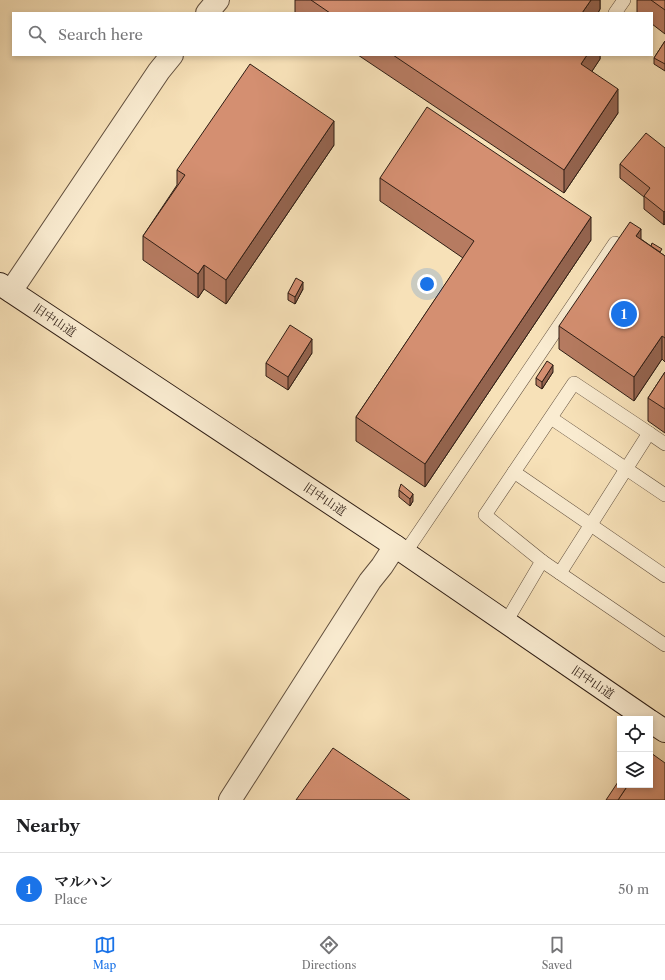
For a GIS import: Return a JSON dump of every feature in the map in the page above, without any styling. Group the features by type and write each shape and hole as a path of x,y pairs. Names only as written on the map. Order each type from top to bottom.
{"main road":[{"path":"208,12 218,0"},
{"path":"6,287 171,56"},
{"name":"旧中山道","path":"6,287 400,549 643,716"},
{"path":"230,800 370,581 382,566 400,549"},
{"path":"653,723 665,731"}],"lane":[{"path":"616,12 624,0"},
{"path":"400,549 614,243"},
{"path":"665,444 574,383 485,515 542,561 665,645"},
{"path":"550,418 665,495"},
{"path":"560,573 649,433"},
{"path":"514,472 665,576"},
{"path":"506,622 542,561"}],"building":[{"path":"311,0 591,0 583,12 329,12"},
{"path":"651,0 665,0 665,10"},
{"path":"665,41 665,64 654,58"},
{"path":"394,56 586,56 581,64 618,89 564,170"},
{"path":"250,64 334,121 226,280 204,265 198,274 143,236 185,175 177,170"},
{"path":"427,107 591,217 425,464 356,417 474,241 380,178"},
{"path":"646,133 665,148 664,212 644,196 650,188 620,164"},
{"path":"630,222 641,229 636,236 665,256 665,338 662,336 634,377 559,326"},
{"path":"652,243 662,249 660,252 651,246"},
{"path":"296,278 303,282 295,297 288,293"},
{"path":"290,325 312,339 288,377 266,363"},
{"path":"547,361 553,365 542,382 536,378"},
{"path":"665,372 665,409 648,398"},
{"path":"401,484 413,494 410,499 399,490"},
{"path":"333,748 410,800 296,800"},
{"path":"653,754 665,763 665,800 618,800 626,788 653,788"},
{"path":"617,784 617,788 626,788 618,800 606,800"}],"place":[{"name":"マルハン","path":"624,314"}]}
